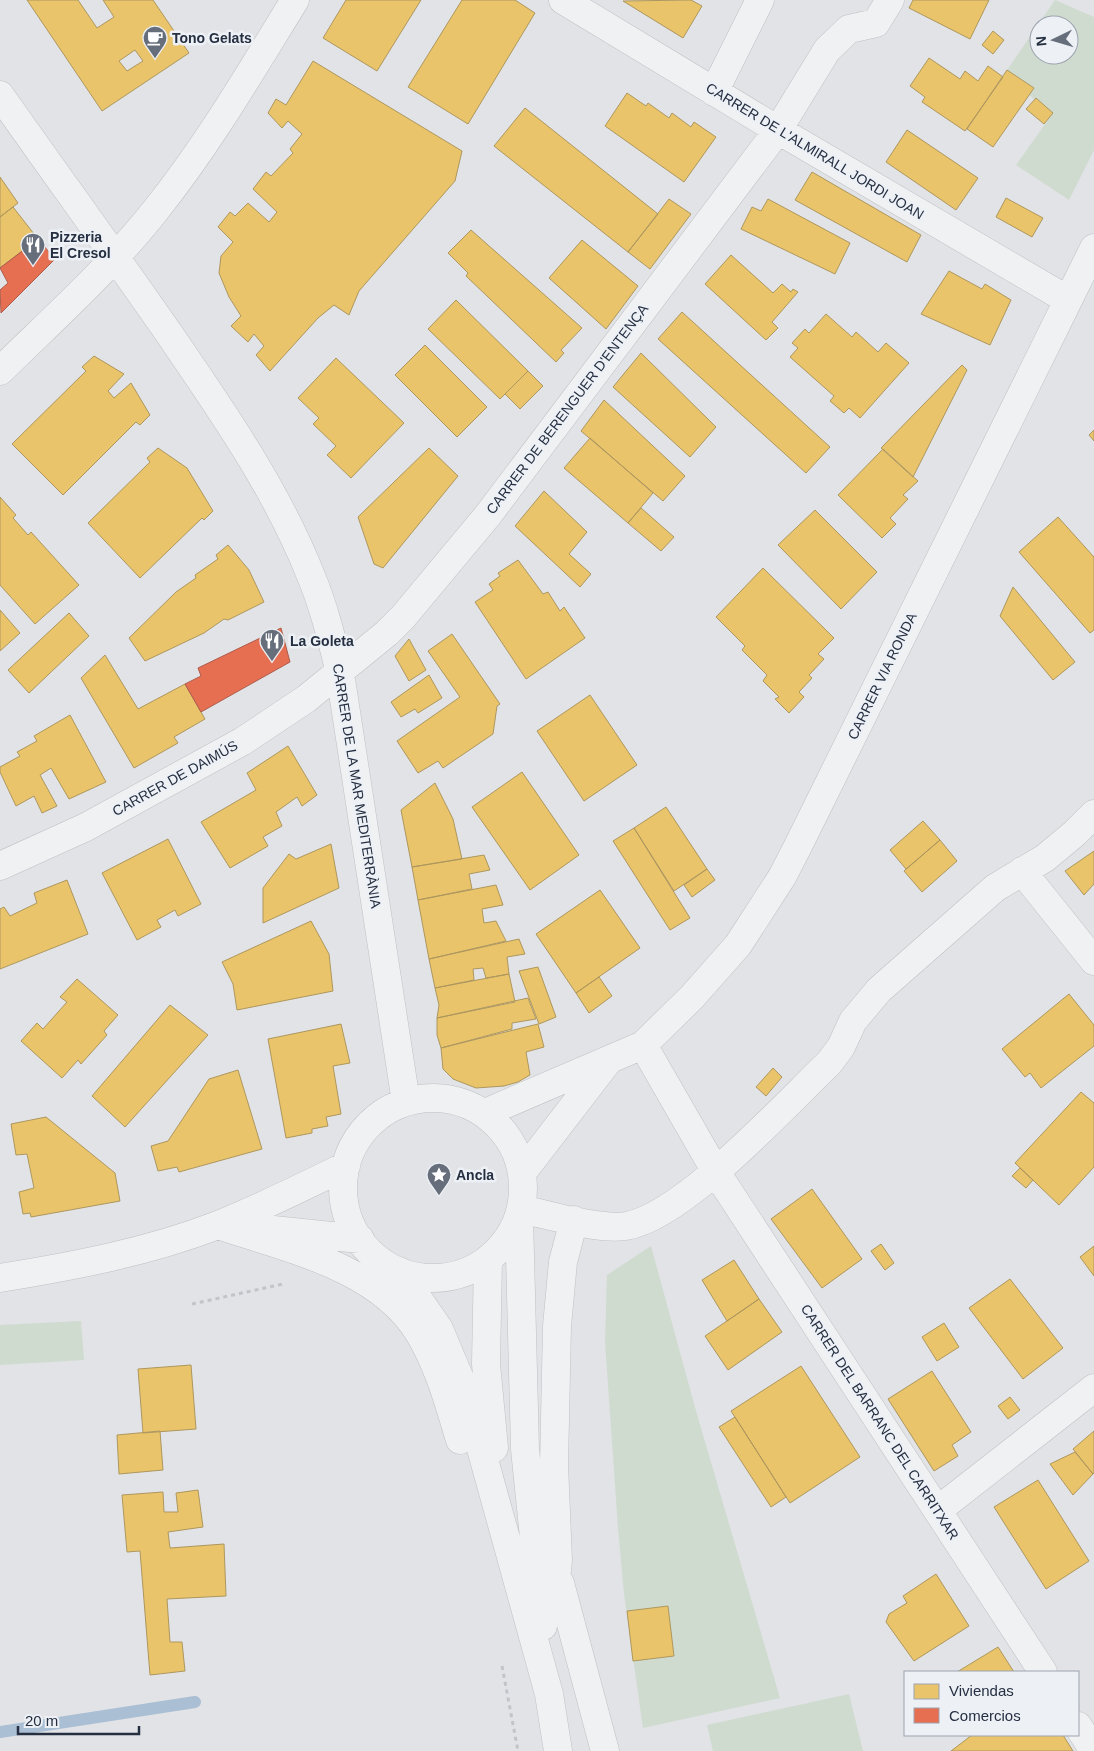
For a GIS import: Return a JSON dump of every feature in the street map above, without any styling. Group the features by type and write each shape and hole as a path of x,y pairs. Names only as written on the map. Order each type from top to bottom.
{"street":[{"path":"0,371 116,257 155,211 194,159 295,0"},
{"name":"CARRER DE L'ALMIRALL JORDI JOAN","path":"564,0 714,92 1068,300"},
{"path":"714,92 760,0"},
{"name":"CARRER DE BERENGUER D'ENTENÇA","path":"340,673 403,617 488,515 778,130 828,50 849,29 876,23 890,0"},
{"name":"CARRER DE LA MAR MEDITERRÀNIA","path":"0,95 116,257 240,437 263,476 311,575 327,620 340,673 406,1102"},
{"name":"CARRER VIA RONDA","path":"485,1113 643,1045 692,997 738,945 782,877 1094,248"},
{"name":"CARRER DE DAIMÚS","path":"0,866 63,839 188,773 277,720 340,673"},
{"path":"520,1212 615,1227 644,1221 662,1212 716,1172 829,1063 840,1048 853,1021 879,990 995,888 1045,858 1076,833 1094,814"},
{"path":"1022,871 1094,960"},
{"name":"CARRER DEL BARRANC DEL CARRITXAR","path":"643,1045 716,1172 1042,1671"},
{"path":"522,1173 612,1057"},
{"path":"520,1212 512,1232 502,1246 474,1268 450,1276 424,1277 399,1271 377,1258 360,1239 348,1216 343,1189 346,1166 354,1145 368,1126 385,1112 406,1102 432,1097 460,1101 485,1113 509,1139 522,1173 520,1212 525,1449 548,1664 549,1694"},
{"path":"0,1278 80,1265 121,1255 218,1225 346,1166"},
{"path":"548,1664 557,1570 554,1465 557,1326 563,1262 574,1220"},
{"path":"218,1225 360,1239"},
{"path":"218,1225 334,1265 366,1281 400,1309 418,1331 428,1349 439,1375 461,1445 501,1522"},
{"path":"488,1258 486,1364 501,1522"},
{"path":"399,1271 439,1329 465,1391 549,1694 558,1751"},
{"path":"938,1510 1094,1388"},
{"path":"557,1570 605,1751"},
{"path":"1079,1728 1094,1751"}],"path":[{"path":"192,1304 286,1284"}],"shaded area":[{"path":"1055,0 1094,17 1094,150 1069,200 1016,165 1053,113 1029,95 1034,88 1007,70 1029,38 1029,65 1079,65 1079,15 1045,15"},
{"path":"651,1246 696,1411 780,1698 643,1728 624,1594 605,1342 607,1275"},
{"path":"81,1321 84,1360 0,1365 0,1325"},
{"path":"849,1694 863,1751 713,1751 707,1725"}],"building: Viviendas":[{"path":"27,0 78,0 97,28 114,17 103,0 153,0 189,53 102,111","holes":["135,50 143,61 127,71 119,61"]},
{"path":"346,0 421,0 377,71 323,38"},
{"path":"462,0 515,0 535,13 468,124 408,87"},
{"path":"691,0 702,6 683,38 623,1"},
{"path":"913,0 989,0 970,39 909,8"},
{"path":"993,31 1004,40 993,54 982,45"},
{"path":"929,58 960,79 965,71 978,81 988,66 1003,77 965,131 922,102 925,97 910,86"},
{"path":"313,61 462,151 455,181 359,291 349,315 334,305 318,318 270,371 256,355 264,346 254,334 248,342 231,326 241,316 229,297 219,273 221,256 233,242 218,227 230,212 235,216 248,203 269,222 277,212 253,189 266,172 271,176 293,153 290,149 302,134 288,121 282,128 268,113 276,99 286,105"},
{"path":"1007,70 1034,88 993,147 967,129"},
{"path":"627,93 646,106 648,103 669,118 672,113 691,127 694,122 716,137 684,182 605,126"},
{"path":"1036,98 1053,113 1044,124 1026,109"},
{"path":"525,108 658,214 628,252 494,146"},
{"path":"907,130 978,178 956,210 886,162"},
{"path":"812,172 921,235 907,262 795,200"},
{"path":"0,177 18,203 0,217"},
{"path":"1006,198 1043,218 1032,237 996,217"},
{"path":"669,199 691,214 650,269 628,252"},
{"path":"768,199 850,243 835,274 741,229 752,207 761,211"},
{"path":"13,207 38,239 0,268 0,217"},
{"path":"471,230 582,328 561,350 564,353 556,362 466,276 468,273 448,253"},
{"path":"582,240 638,286 606,329 549,278"},
{"path":"731,255 773,293 782,284 791,292 793,289 798,292 772,322 778,328 766,340 705,284"},
{"path":"949,271 982,289 985,284 1011,300 990,345 921,314"},
{"path":"456,300 528,371 500,399 428,329"},
{"path":"682,312 830,447 806,473 658,339"},
{"path":"826,314 852,337 856,332 878,352 886,343 909,363 860,418 849,408 844,413 830,401 834,396 790,357 798,348 792,343 805,329 809,333"},
{"path":"425,345 487,407 457,437 395,375"},
{"path":"641,353 716,427 690,457 613,387"},
{"path":"94,356 124,374 108,391 114,398 131,383 150,415 140,425 136,422 63,495 12,444 86,371 82,367"},
{"path":"336,358 404,423 351,478 327,455 336,446 313,424 319,418 298,398"},
{"path":"962,365 967,370 913,477 881,448"},
{"path":"528,371 543,386 520,409 505,394"},
{"path":"604,400 685,476 663,501 581,431"},
{"path":"1094,430 1094,441 1089,435"},
{"path":"590,438 653,493 628,523 564,468"},
{"path":"158,448 187,468 213,511 204,520 202,518 140,578 88,523 150,462 147,458"},
{"path":"429,448 458,476 383,568 374,564 358,517"},
{"path":"883,449 918,481 903,495 908,499 890,518 896,524 882,538 838,495"},
{"path":"544,491 587,532 569,554 591,574 580,587 515,526"},
{"path":"0,497 16,515 13,518 28,535 31,532 79,585 35,624 0,585"},
{"path":"641,508 674,537 661,551 628,523"},
{"path":"815,510 877,572 841,609 778,545"},
{"path":"1058,517 1094,557 1094,630 1090,633 1019,552"},
{"path":"228,545 249,570 264,602 228,620 224,619 204,633 145,661 129,638 176,592 196,578 195,575 218,559 216,555"},
{"path":"518,560 543,594 548,592 560,611 564,607 585,638 526,679 475,602 493,590 489,584 500,576 498,573"},
{"path":"763,568 834,638 818,654 824,659 809,675 812,678 799,692 804,697 789,713 775,699 779,697 763,681 767,675 742,650 745,646 716,617"},
{"path":"1013,587 1075,662 1053,680 1000,616"},
{"path":"0,610 20,633 0,651"},
{"path":"69,613 89,636 29,693 8,670"},
{"path":"452,634 500,704 497,706 493,734 443,768 438,761 418,773 397,741 460,697 428,651"},
{"path":"409,639 426,670 409,681 395,656"},
{"path":"105,655 138,709 185,684 205,719 174,737 178,743 134,768 81,678"},
{"path":"429,675 442,698 418,713 415,709 401,717 391,702"},
{"path":"590,695 637,765 584,801 537,731"},
{"path":"70,715 106,782 69,799 51,768 40,775 57,806 42,813 34,796 16,806 0,772 0,767 20,756 17,752 37,741 34,736"},
{"path":"288,746 317,795 302,806 297,797 276,812 282,826 263,837 268,846 230,868 201,822 256,790 247,773"},
{"path":"522,772 579,855 530,890 472,807"},
{"path":"435,783 453,819 462,859 412,867 401,810"},
{"path":"666,807 707,869 674,891 634,828"},
{"path":"923,821 940,840 906,869 890,850"},
{"path":"634,828 690,918 670,930 613,841"},
{"path":"168,839 201,904 178,916 175,910 157,920 161,927 137,940 102,873"},
{"path":"940,840 957,861 922,892 904,871"},
{"path":"331,844 339,888 263,923 263,888 289,854 296,859"},
{"path":"1094,851 1094,884 1084,895 1065,871"},
{"path":"484,855 490,870 469,874 472,889 418,900 412,867"},
{"path":"707,869 715,880 692,897 684,885"},
{"path":"67,880 88,934 0,969 0,909 4,907 10,916 37,903 34,893"},
{"path":"496,885 503,905 482,909 484,923 496,921 506,941 429,959 418,900"},
{"path":"600,890 640,948 576,993 536,934"},
{"path":"311,921 329,954 333,991 237,1010 233,984 222,962"},
{"path":"519,939 525,954 507,957 509,974 486,978 483,968 473,969 474,980 435,988 429,959"},
{"path":"538,967 556,1017 539,1024 519,971"},
{"path":"509,974 515,1002 437,1018 439,1005 435,988"},
{"path":"599,977 612,996 589,1013 576,993"},
{"path":"77,979 118,1015 104,1031 107,1035 81,1064 78,1060 62,1078 21,1041 37,1023 43,1029 67,1002 60,997"},
{"path":"1069,994 1094,1025 1094,1046 1041,1088 1030,1073 1025,1077 1002,1049"},
{"path":"528,998 536,1019 512,1023 512,1029 441,1048 437,1035 437,1018"},
{"path":"170,1005 208,1035 125,1127 92,1096"},
{"path":"341,1024 350,1063 333,1066 341,1114 326,1117 328,1126 312,1129 312,1133 286,1138 268,1039"},
{"path":"538,1024 544,1047 526,1052 530,1075 518,1082 504,1086 476,1088 453,1079 443,1069 441,1048"},
{"path":"773,1068 782,1077 766,1096 756,1087"},
{"path":"238,1070 262,1149 179,1172 177,1167 158,1171 151,1146 168,1141 209,1079"},
{"path":"1081,1092 1094,1103 1094,1167 1059,1205 1015,1163"},
{"path":"46,1117 115,1173 120,1201 31,1217 30,1213 23,1214 19,1192 34,1188 27,1154 16,1155 11,1124"},
{"path":"1020,1168 1033,1180 1026,1188 1012,1176"},
{"path":"812,1189 862,1259 822,1288 771,1219"},
{"path":"881,1244 894,1263 885,1270 871,1251"},
{"path":"1094,1246 1094,1276 1080,1257"},
{"path":"734,1260 759,1299 727,1321 702,1280"},
{"path":"1010,1279 1063,1348 1023,1379 969,1308"},
{"path":"759,1299 782,1332 728,1370 705,1336"},
{"path":"944,1323 959,1347 937,1361 922,1337"},
{"path":"191,1365 196,1429 143,1433 138,1369"},
{"path":"801,1366 860,1457 790,1503 731,1411"},
{"path":"932,1371 971,1432 952,1445 958,1456 934,1471 888,1399"},
{"path":"1010,1397 1020,1410 1008,1419 998,1406"},
{"path":"735,1417 786,1497 771,1507 719,1427"},
{"path":"160,1431 163,1470 119,1474 117,1435"},
{"path":"1094,1431 1094,1473 1093,1474 1073,1449"},
{"path":"1075,1452 1093,1474 1073,1495 1050,1464"},
{"path":"1038,1480 1089,1561 1046,1589 994,1507"},
{"path":"198,1490 203,1527 168,1532 170,1548 224,1544 226,1596 167,1599 170,1642 182,1642 185,1671 150,1675 140,1551 127,1552 122,1495 163,1492 164,1512 178,1512 176,1493"},
{"path":"936,1574 969,1626 914,1661 886,1622 889,1614 907,1603 903,1596"},
{"path":"668,1606 674,1656 633,1661 627,1611"},
{"path":"998,1647 1013,1671 959,1671"},
{"path":"971,1736 1064,1736 1073,1751 951,1751"}],"building: Comercios":[{"path":"38,239 55,259 1,313 0,290 8,283 0,268"},
{"path":"281,628 290,662 201,712 185,684 201,676 198,668"}],"waterway":[{"path":"0,1732 195,1702"}],"place":[{"name":"Tono Gelats","path":"155,59"},
{"name":"Pizzeria El Cresol","path":"33,266"},
{"name":"La Goleta","path":"272,662"},
{"name":"Ancla","path":"439,1196"}]}
